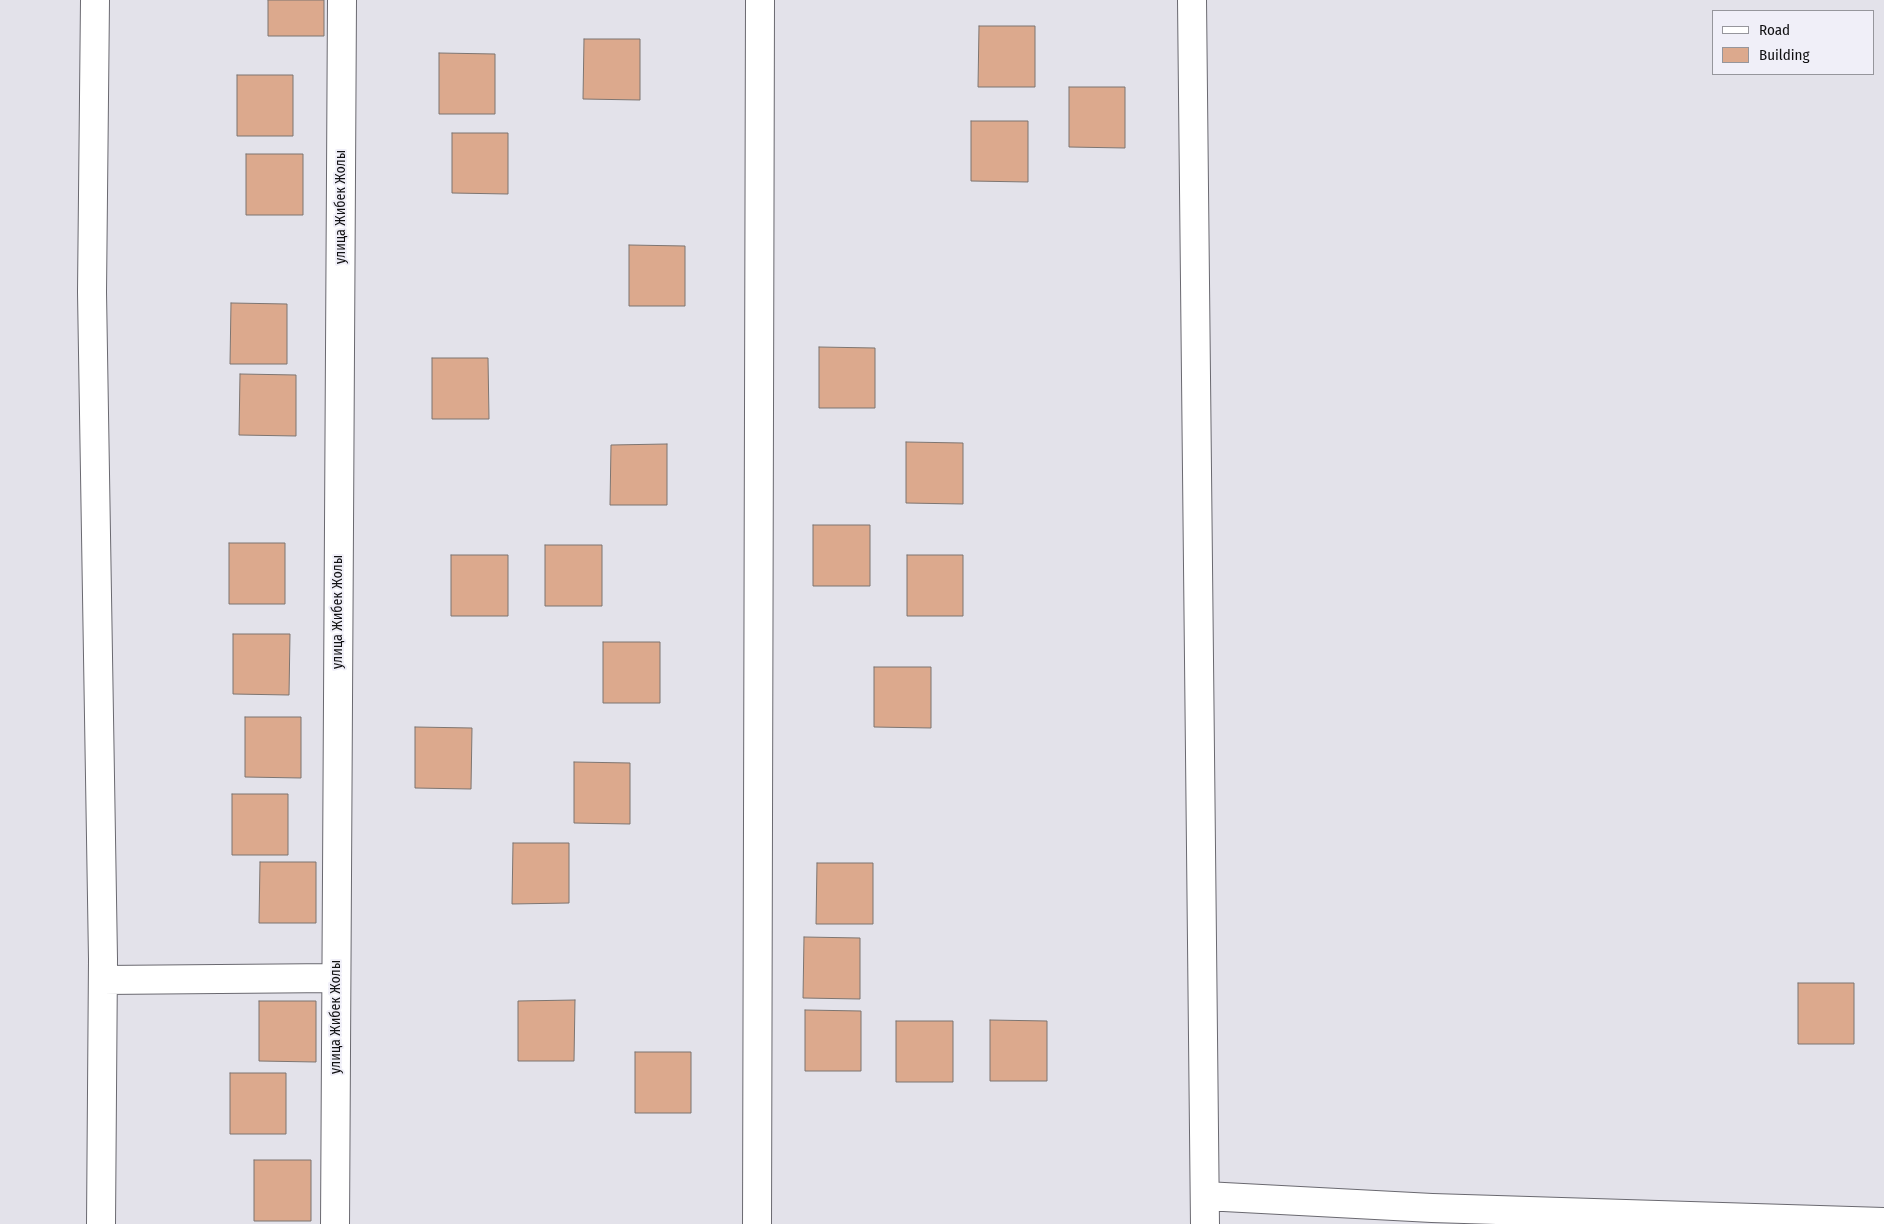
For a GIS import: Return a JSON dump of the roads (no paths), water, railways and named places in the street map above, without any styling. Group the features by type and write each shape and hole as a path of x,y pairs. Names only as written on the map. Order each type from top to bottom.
{"street":[{"path":"95,0 92,292 103,980 101,1224"},
{"name":"улица Жибек Жолы","path":"335,1224 342,0"},
{"path":"757,1224 760,0"},
{"path":"1192,0 1205,1224"},
{"path":"103,980 336,978"},
{"path":"1205,1196 1439,1216 1884,1222"}]}
